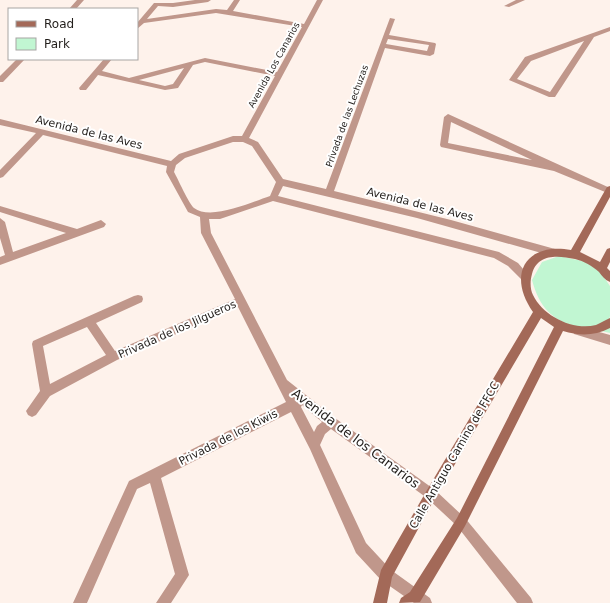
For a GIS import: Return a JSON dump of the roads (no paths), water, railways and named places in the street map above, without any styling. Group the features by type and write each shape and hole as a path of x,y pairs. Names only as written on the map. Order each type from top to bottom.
{"main road":[{"path":"574,254 610,190"},
{"path":"610,278 602,268 589,259 574,254 552,252 540,255 531,262 524,276 526,294 539,312 560,326 576,330 592,331 604,327 610,323"},
{"path":"602,268 610,252"},
{"name":"Calle Antiguo Camino de FFCC","path":"380,603 386,575 431,494 539,312"},
{"path":"415,601 461,522 560,326"}],"street":[{"path":"73,8 81,0"},
{"path":"138,26 156,4 173,5 208,0"},
{"path":"229,12 237,0"},
{"name":"Avenida Los Canarios","path":"244,139 278,74 320,0"},
{"path":"509,0 507,6 522,0"},
{"path":"142,21 216,11 305,26"},
{"name":"Privada de las Lechuzas","path":"329,193 392,19"},
{"path":"591,36 552,95 513,80 528,59 610,29"},
{"path":"383,46 430,54 433,44 386,37"},
{"path":"0,80 20,60"},
{"path":"83,88 107,60"},
{"path":"130,80 205,60 278,74"},
{"path":"98,72 165,88 175,86 191,63"},
{"path":"556,168 444,145 448,117 556,168 610,190"},
{"name":"Avenida de las Aves","path":"0,122 172,164"},
{"path":"0,175 41,133"},
{"path":"273,198 280,182 255,144 244,139 233,139 182,156 172,164 170,172 191,210 204,215 220,216 273,198 496,255 511,262 524,276"},
{"name":"Avenida de las Aves","path":"280,182 518,241 552,252"},
{"path":"0,209 77,233"},
{"name":"Avenida de los Canarios","path":"204,215 206,233 281,381 297,402 314,445 361,548 386,575 415,601"},
{"path":"0,222 10,257"},
{"path":"0,261 101,224"},
{"path":"46,392 37,344 138,299"},
{"name":"Privada de los Jilgueros","path":"32,411 46,392 113,357 241,301"},
{"name":"Privada de los Jilgueros","path":"88,320 113,357"},
{"path":"576,330 610,340"},
{"name":"Avenida de los Canarios","path":"297,402 332,422 431,494 461,522 526,603"},
{"name":"Privada de los Kiwis","path":"80,603 133,485 297,402"},
{"path":"314,445 321,430 332,422"},
{"path":"154,475 182,575 163,603"}]}
